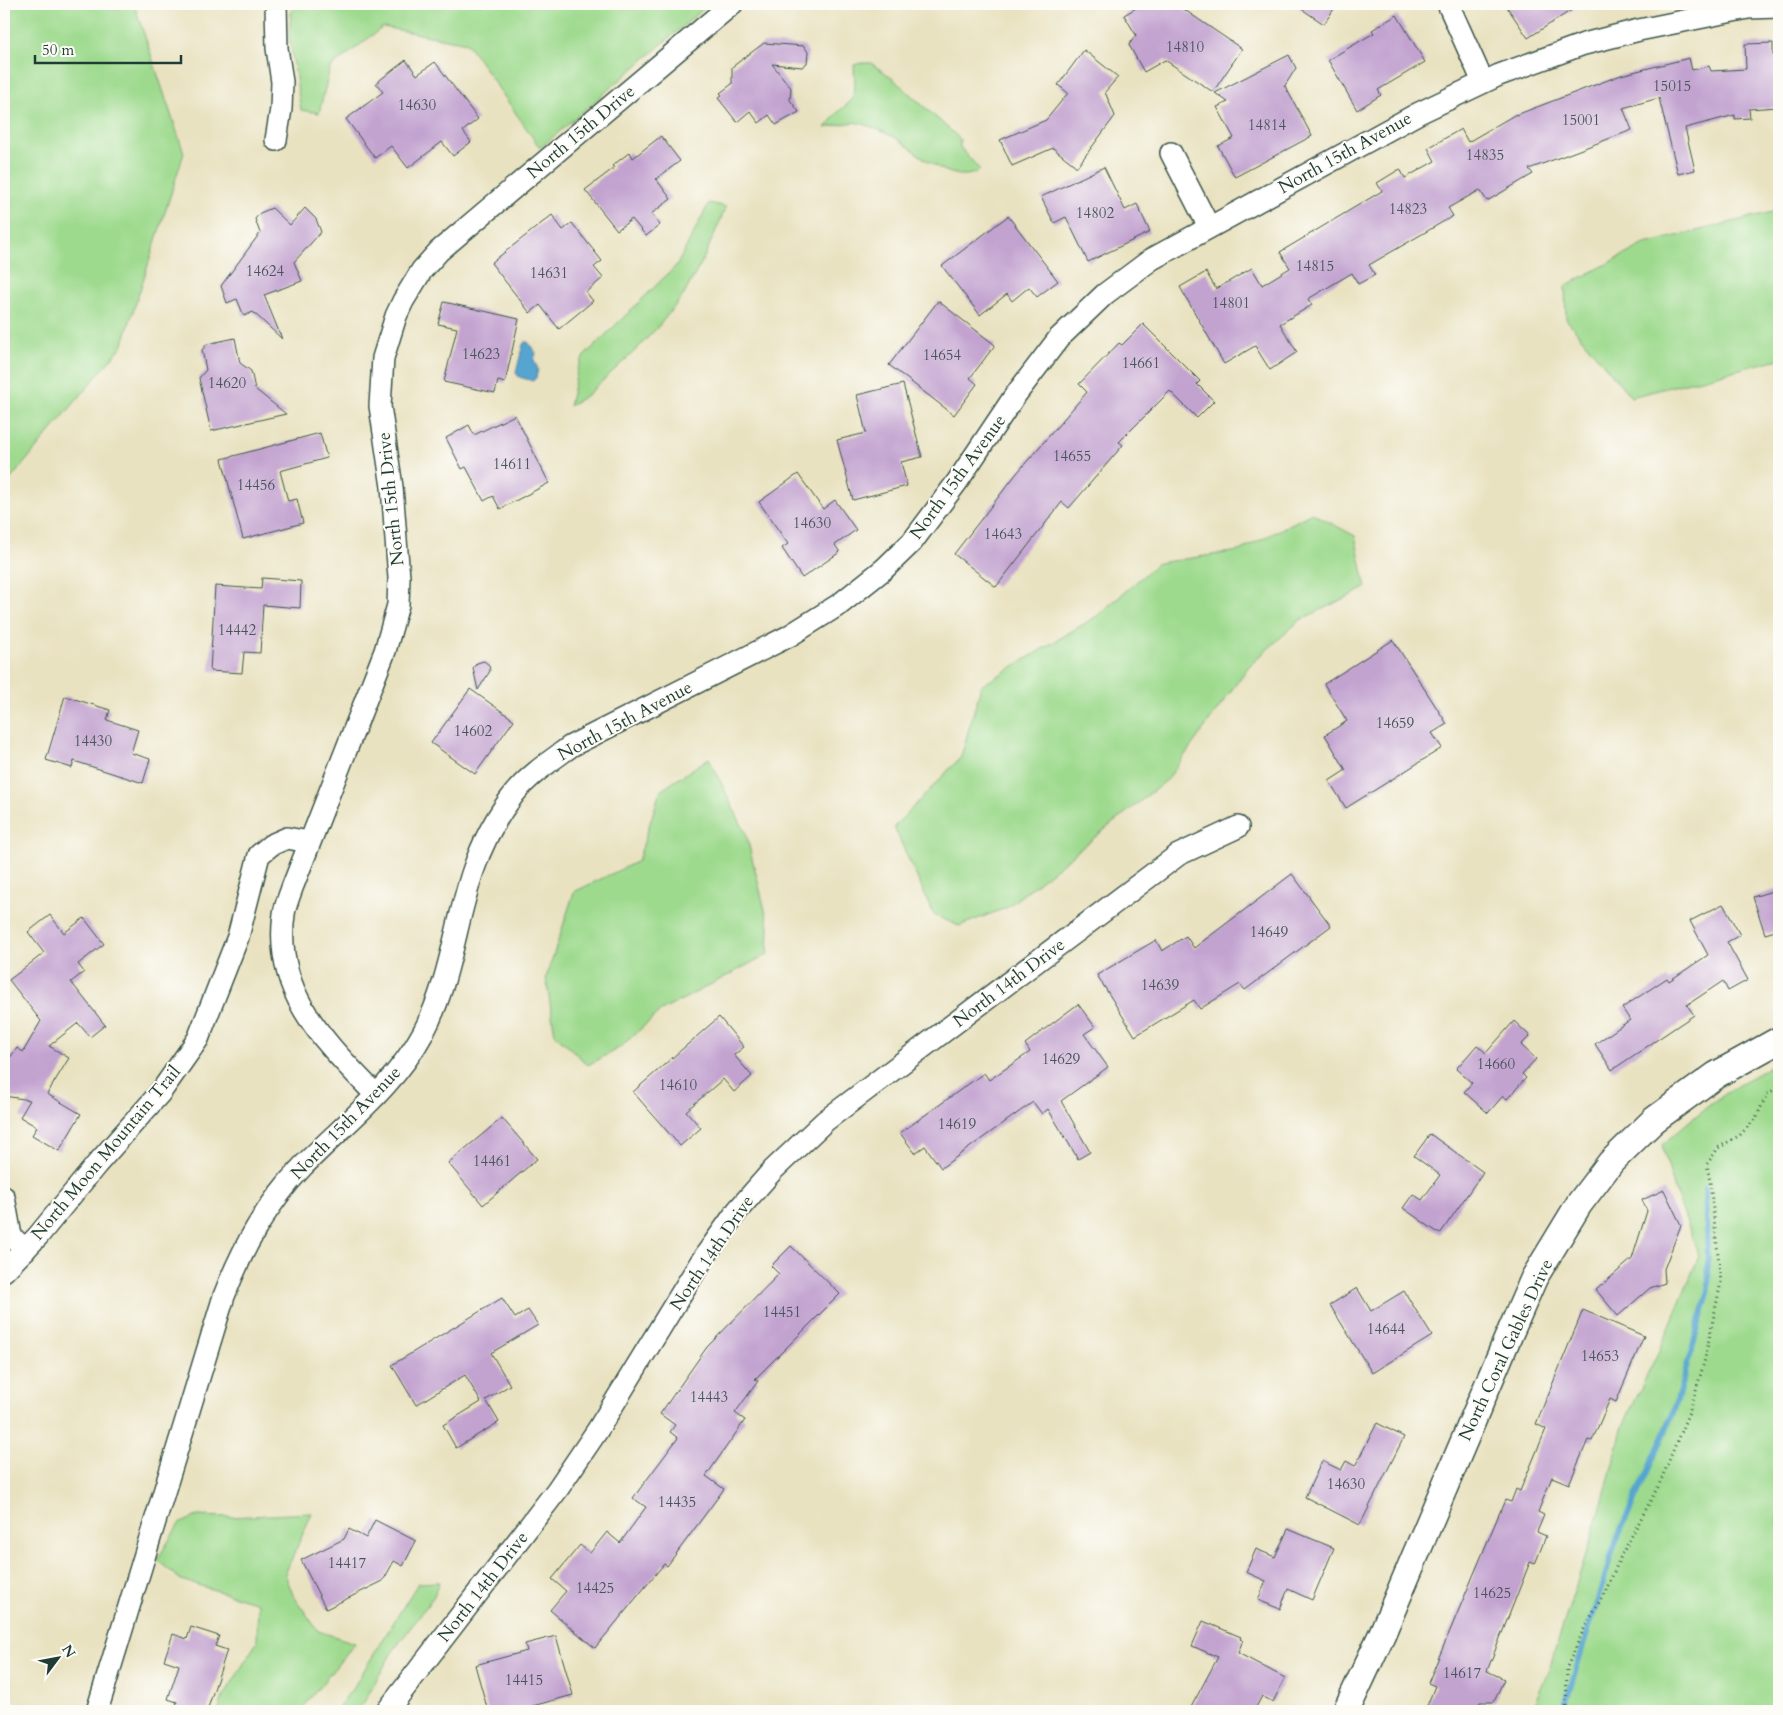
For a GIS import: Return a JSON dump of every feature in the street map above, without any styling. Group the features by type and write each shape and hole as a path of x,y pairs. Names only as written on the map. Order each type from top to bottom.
{"street":[{"path":"276,4 277,48 282,82 281,109 276,140"},
{"name":"North 15th Drive","path":"376,1095 324,1041 300,1005 291,985 283,933 284,913 309,842 364,708 385,651 398,605 399,578 392,487 380,406 383,358 396,316 402,300 422,270 439,251 732,4"},
{"path":"1448,4 1482,82"},
{"name":"North 15th Avenue","path":"97,1711 224,1296 239,1259 265,1213 301,1169 397,1073 422,1034 434,1010 446,974 473,871 492,828 514,794 550,762 572,746 789,636 840,604 884,569 912,542 957,482 1014,397 1059,338 1105,294 1152,259 1419,113 1482,82 1526,64 1584,44 1645,28 1748,6 1779,7"},
{"path":"1171,153 1209,227"},
{"name":"North 14th Drive","path":"387,1711 557,1490 597,1431 719,1236 737,1210 773,1170 825,1121 1178,855 1238,827"},
{"name":"North Moon Mountain Trail","path":"4,1271 25,1250 160,1093 198,1039 238,937 259,855 271,844 287,838 309,842"},
{"name":"North Coral Gables Drive","path":"1346,1711 1382,1634 1534,1278 1579,1204 1612,1162 1654,1120 1716,1075 1779,1040"},
{"path":"4,1197 11,1236 25,1250"}],"path":[{"path":"1566,1711 1567,1667 1584,1629 1659,1485 1691,1407 1704,1363 1721,1282 1707,1164 1718,1148 1740,1135 1756,1118 1767,1094 1779,1087"}],"green space":[{"path":"4,4 134,4 184,153 122,346 4,487"},
{"path":"292,4 709,4 540,148 467,43 383,27 330,68 319,113 301,110 289,35"},
{"path":"871,63 891,77 960,139 960,147 980,170 970,174 959,175 948,172 927,160 895,137 860,123 847,123 825,128 837,113 852,100 855,84 854,65"},
{"path":"709,203 726,207 703,260 683,296 636,350 587,395 569,406 578,368 584,356 677,265"},
{"path":"1772,212 1779,215 1779,359 1631,397 1566,319 1565,286 1645,244"},
{"path":"1312,513 1355,536 1366,588 1300,620 1249,666 1167,780 1006,908 959,926 934,915 894,827 961,757 981,686 1097,616 1158,563 1239,551"},
{"path":"709,758 746,834 769,926 768,954 661,1011 619,1048 588,1065 555,1034 546,978 574,892 638,861 660,791"},
{"path":"1779,1062 1779,1711 1531,1711 1549,1669 1600,1511 1623,1426 1663,1342 1699,1256 1675,1190 1662,1145 1718,1099 1748,1079"},
{"path":"312,1513 285,1574 293,1595 318,1631 355,1643 300,1711 219,1711 222,1699 257,1642 258,1603 181,1580 157,1560 179,1524 197,1516 230,1517"},
{"path":"439,1582 434,1596 391,1654 359,1711 335,1711 353,1688 418,1583"}],"water":[{"path":"525,342 528,342 536,353 534,360 538,369 536,378 533,381 519,377 516,373"}],"building":[{"path":"1143,4 1176,4 1242,49 1213,92 1165,60 1144,72 1129,45 1136,35 1124,15"},
{"path":"1294,4 1337,4 1324,24"},
{"path":"1505,4 1581,4 1528,38"},
{"path":"1397,15 1425,62 1378,90 1381,95 1357,110 1328,60 1374,33 1372,30"},
{"path":"764,43 804,46 808,52 807,63 802,67 772,64 791,88 790,100 799,112 776,125 769,115 759,123 750,111 737,122 718,98 722,95 720,93 732,84 732,67"},
{"path":"1773,43 1773,55 1779,55 1779,107 1749,109 1750,118 1735,119 1735,115 1685,128 1695,170 1678,174 1659,98 1623,108 1632,130 1529,169 1533,174 1487,201 1480,190 1448,208 1453,216 1369,265 1375,275 1358,284 1352,273 1308,299 1312,305 1280,324 1297,352 1270,370 1255,346 1224,364 1180,287 1206,272 1216,289 1252,268 1262,285 1290,268 1280,252 1382,191 1377,183 1400,169 1405,178 1435,161 1428,148 1461,129 1468,142 1516,114 1621,75 1689,58 1692,70 1709,66 1711,71 1746,69 1745,44"},
{"path":"1084,50 1118,77 1105,92 1115,116 1077,167 1053,148 1012,166 1000,140 1046,120 1068,93 1058,85"},
{"path":"1289,55 1296,68 1284,87 1312,136 1235,177 1218,146 1234,138 1217,107 1228,102 1215,93"},
{"path":"406,60 417,75 435,62 478,119 463,131 471,142 453,156 442,142 408,168 391,146 375,158 346,119 383,92 376,83"},
{"path":"661,136 680,161 656,179 671,199 651,214 660,225 646,236 632,219 617,230 585,190 614,168 612,166 630,152 633,158"},
{"path":"1104,167 1125,210 1137,204 1150,232 1088,262 1066,217 1054,223 1041,197"},
{"path":"272,208 290,225 305,208 316,219 321,232 294,262 302,281 264,295 282,339 253,312 244,316 237,299 227,303 221,286 260,233 255,219 260,213"},
{"path":"552,215 563,230 572,223 602,261 594,267 603,278 586,292 593,301 559,329 540,305 530,313 491,263"},
{"path":"1008,216 1058,281 1037,297 1029,287 1012,301 1007,294 980,315 942,266"},
{"path":"938,301 995,345 970,378 977,384 954,415 889,365"},
{"path":"444,302 519,319 505,383 498,381 495,393 444,382 457,328 438,324"},
{"path":"1143,324 1200,381 1197,384 1214,401 1197,418 1170,391 1119,442 1123,445 1069,508 1062,502 996,587 954,554 1017,473 1087,392 1079,384 1119,343 1122,345"},
{"path":"235,338 240,363 251,371 255,389 286,414 211,431 199,378 206,370 202,350 207,344"},
{"path":"903,384 922,457 901,462 907,486 853,500 837,440 866,433 857,395"},
{"path":"515,415 549,483 500,509 493,496 484,501 466,467 462,469 446,438 469,425 474,435"},
{"path":"320,433 327,458 280,471 288,501 297,499 303,523 243,539 222,459"},
{"path":"798,474 823,509 835,500 856,530 835,545 840,552 802,578 782,548 788,544 759,502"},
{"path":"262,578 301,581 300,608 263,605 260,653 244,652 242,673 210,671 215,586 261,589"},
{"path":"1393,640 1447,724 1432,733 1442,748 1346,808 1329,781 1346,770 1325,735 1347,721 1324,684"},
{"path":"484,661 489,665 490,671 478,690 473,668 477,663"},
{"path":"470,689 514,720 475,774 431,743"},
{"path":"65,696 110,710 107,720 138,730 131,753 150,759 143,783 74,761 72,768 46,760"},
{"path":"1292,874 1331,926 1245,990 1240,984 1200,1009 1194,1000 1135,1036 1097,975 1156,940 1162,951 1186,936 1194,948"},
{"path":"1779,889 1779,930 1765,934 1753,897"},
{"path":"1723,904 1740,935 1727,942 1748,980 1728,991 1723,981 1687,1005 1694,1015 1612,1070 1595,1044 1630,1020 1622,1008 1667,978 1669,981 1708,955 1690,921"},
{"path":"50,915 64,933 84,918 104,944 78,964 84,972 71,982 105,1025 90,1037 78,1023 49,1046 69,1058 47,1094 81,1114 59,1151 32,1135 37,1127 20,1117 30,1100 4,1096 4,1066 17,1048 23,1052 41,1021 9,980 44,953 28,932"},
{"path":"1078,1004 1095,1027 1084,1034 1108,1067 1061,1101 1090,1152 1078,1159 1048,1109 1042,1114 1033,1102 941,1168 925,1146 915,1153 900,1133 984,1073 989,1080 1030,1052 1025,1044"},
{"path":"719,1017 744,1047 734,1055 752,1076 734,1092 723,1079 686,1111 701,1128 680,1146 633,1092"},
{"path":"1514,1021 1530,1036 1521,1045 1536,1059 1522,1074 1526,1078 1507,1099 1503,1096 1488,1113 1464,1092 1472,1083 1456,1069 1477,1045 1486,1053"},
{"path":"502,1118 537,1159 483,1205 448,1163"},
{"path":"1430,1134 1483,1172 1440,1234 1403,1208 1413,1194 1422,1200 1440,1175 1414,1156"},
{"path":"1664,1190 1681,1225 1664,1269 1665,1283 1650,1288 1618,1316 1596,1290 1632,1259 1647,1211 1642,1200"},
{"path":"791,1246 840,1294 755,1379 758,1381 735,1413 745,1420 706,1476 724,1489 667,1566 664,1564 595,1648 550,1610 566,1591 552,1579 580,1545 590,1553 607,1532 620,1543 646,1507 633,1498 678,1438 670,1432 675,1425 660,1414 707,1347 779,1274 771,1266"},
{"path":"1357,1288 1371,1311 1404,1291 1432,1336 1372,1373 1330,1305"},
{"path":"502,1298 515,1318 528,1310 538,1325 491,1353 510,1385 486,1400 499,1422 456,1448 443,1425 481,1402 465,1375 416,1405 392,1365"},
{"path":"1583,1310 1644,1336 1616,1402 1610,1399 1592,1441 1588,1440 1569,1484 1552,1477 1538,1512 1544,1515 1537,1532 1546,1536 1535,1564 1530,1562 1487,1671 1504,1679 1494,1702 1480,1702 1476,1711 1425,1711 1435,1686 1428,1683 1505,1500 1511,1502 1516,1489 1520,1491 1546,1429 1536,1424"},
{"path":"1377,1423 1404,1437 1360,1525 1305,1497 1322,1461 1341,1470 1346,1461 1355,1466"},
{"path":"375,1520 416,1541 403,1566 394,1561 383,1581 326,1609 301,1560 344,1539 349,1529 366,1538"},
{"path":"1288,1529 1334,1548 1312,1600 1288,1589 1280,1609 1258,1600 1266,1581 1246,1572 1256,1549 1275,1557"},
{"path":"1203,1621 1241,1637 1240,1639 1243,1640 1238,1653 1285,1678 1273,1702 1262,1696 1254,1711 1189,1711 1218,1657 1192,1646"},
{"path":"191,1627 219,1636 215,1646 227,1650 207,1711 174,1711 177,1702 168,1699 179,1665 164,1660 173,1634 187,1639"},
{"path":"556,1636 573,1695 514,1711 488,1711 475,1665 527,1651 525,1644"}],"waterway":[{"path":"1563,1711 1616,1541 1672,1417 1709,1290 1705,1189"}]}
